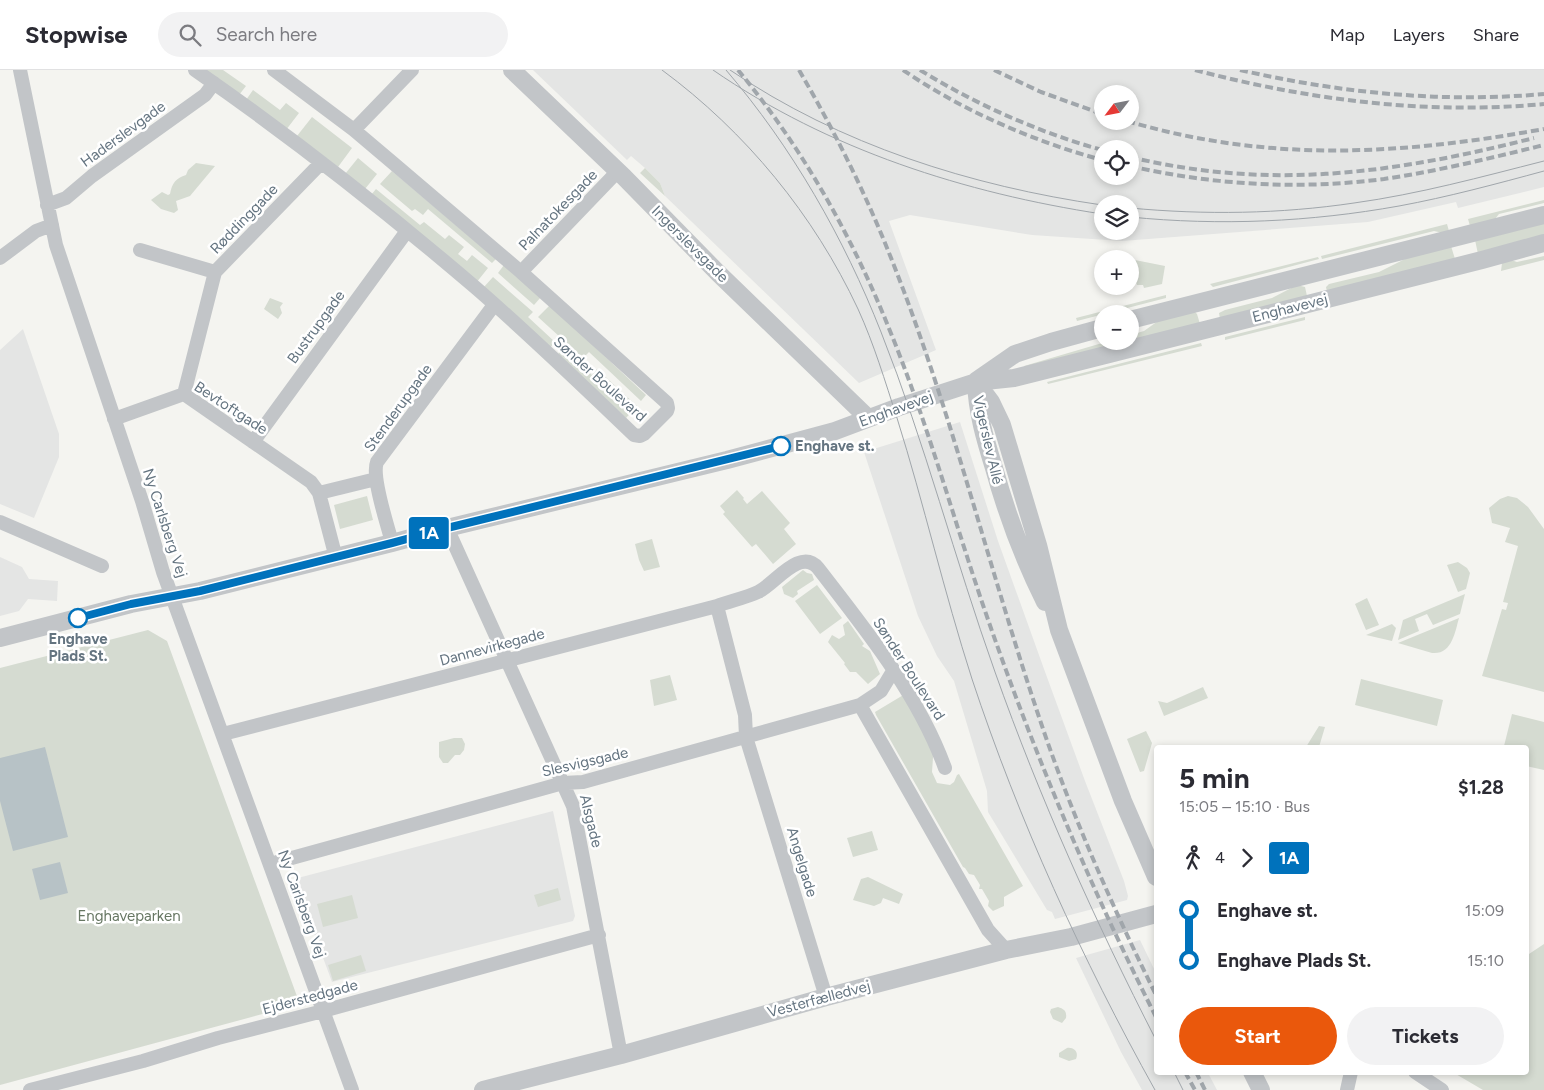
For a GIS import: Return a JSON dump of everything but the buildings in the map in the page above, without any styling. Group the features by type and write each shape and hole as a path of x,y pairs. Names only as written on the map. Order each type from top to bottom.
{"street":[{"name":"Ny Carlsberg Vej","path":"20,70 56,245 142,502 162,572 352,1090"},
{"name":"Sønder Boulevard","path":"195,70 321,162 406,230 494,305 634,435 640,436 644,434 667,411 667,403 521,272 354,130 274,70"},
{"path":"354,130 412,70"},
{"name":"Ingerslevsgade","path":"512,70 618,171 718,273 870,417"},
{"name":"Haderslevgade","path":"47,205 66,198 92,176 205,95 214,83"},
{"name":"Røddinggade","path":"184,394 215,272 321,162"},
{"name":"Palnatokesgade","path":"521,272 618,171"},
{"name":"Enghavevej","path":"1139,318 1544,215"},
{"path":"0,258 36,231 52,225"},
{"name":"Bustrupgade","path":"253,442 406,230"},
{"name":"Enghavevej","path":"0,638 131,604 200,591 336,558 447,528 727,460 835,431 870,417 970,384 1014,378 1544,243"},
{"path":"140,250 215,272"},
{"name":"Stenderupgade","path":"392,543 376,478 377,462 494,305"},
{"name":"Enghavevej","path":"970,384 1015,354 1094,330"},
{"name":"Vigerslev Allé","path":"970,384 991,402 1002,425 1038,545 1059,630 1123,801 1154,872"},
{"name":"Bevtoftgade","path":"114,419 184,394 311,482 319,493"},
{"path":"336,558 319,493 376,478"},
{"path":"0,522 102,566"},
{"name":"Alsgade","path":"447,528 573,806 621,1054"},
{"name":"Sønder Boulevard","path":"768,586 793,565 800,562 814,564 880,650 936,741 946,768"},
{"name":"Dannevirkegade","path":"223,734 717,606 758,592 768,586"},
{"name":"Angelgade","path":"717,606 746,716 746,737 826,997"},
{"name":"Slesvigsgade","path":"270,864 563,783 583,782 860,705 881,691 893,671"},
{"path":"860,705 988,930 1006,950"},
{"name":"Vesterfælledvej","path":"483,1090 826,997 1006,950 1071,937 1148,916"},
{"name":"Ejderstedgade","path":"30,1090 143,1061 218,1038 599,935"},
{"path":"1254,1075 1261,1090"},
{"path":"1347,1090 1350,1075"},
{"path":"1420,1075 1442,1090"}],"shaded area":[{"path":"533,70 1544,70 1544,187 1458,208 1456,202 1368,222 1139,240 1139,195 1094,195 1094,239 1032,235 910,215 889,221 936,350 859,383 665,196 660,183 631,156 627,160"},
{"path":"23,329 59,434 59,457 34,518 0,504 0,350"},
{"path":"960,422 998,541 1085,781 1124,881 1128,896 1127,900 1055,919 1052,912 1047,910 988,812 987,791 954,681 937,656 918,616 864,452"},
{"path":"0,557 22,567 29,579 58,581 57,601 28,599 19,611 0,616"},
{"path":"45,747 68,837 13,851 0,801 0,758"},
{"path":"553,811 575,916 573,921 332,982 294,879"},
{"path":"60,862 68,893 40,900 32,869"},
{"path":"1140,940 1154,969 1154,1075 1209,1075 1217,1090 1142,1090 1121,1052 1076,958"}],"green space":[{"path":"204,70 223,70 246,86 239,95"},
{"path":"253,90 280,110 286,103 299,113 286,130 246,100"},
{"path":"312,117 352,148 338,167 297,136"},
{"path":"358,158 377,174 365,189 345,174"},
{"path":"196,163 215,166 190,196 176,201 178,210 174,213 161,209 151,200 162,192 170,194 175,182 186,175 188,170"},
{"path":"645,168 660,183 665,196 640,173"},
{"path":"392,171 496,259 492,263 428,209 423,215 415,209 412,211 380,184"},
{"path":"376,189 420,225 424,222 445,239 449,235 464,247 458,254 467,261 472,255 488,268 476,283 371,195"},
{"path":"1544,200 1544,203 1499,214 1495,219 1470,226 1468,219"},
{"path":"1544,223 1544,237 1478,254 1475,240"},
{"path":"1447,224 1449,231 1443,233 1434,231 1322,259 1321,256"},
{"path":"1451,246 1455,259 1327,292 1326,287 1329,284 1379,272 1409,257"},
{"path":"1544,256 1544,260 1501,271 1502,263"},
{"path":"1318,257 1319,259 1213,287 1210,284"},
{"path":"1139,261 1165,266 1162,284 1144,288 1143,285 1139,285"},
{"path":"504,265 541,297 534,305 498,273"},
{"path":"493,277 533,312 528,317 555,342 550,348 483,288"},
{"path":"1297,285 1305,287 1307,296 1220,319 1219,313 1225,310 1272,298"},
{"path":"1166,295 1166,298 1139,305 1127,305"},
{"path":"270,298 283,303 280,307 282,313 278,319 264,309"},
{"path":"550,305 646,395 641,401 589,352 583,358 538,317"},
{"path":"1195,312 1200,324 1139,339 1139,332 1158,321"},
{"path":"1094,313 1094,317 1077,321 1076,318"},
{"path":"1305,317 1305,320 1225,340 1225,337"},
{"path":"1201,343 1202,346 1048,384 1047,382"},
{"path":"1094,345 1094,350 1097,350 1025,368 1024,366"},
{"path":"563,349 592,375 597,369 637,406 626,418 558,354"},
{"path":"737,490 747,504 762,491 790,523 784,529 796,544 773,564 756,544 752,547 723,514 725,512 720,506"},
{"path":"367,496 373,520 340,529 334,505"},
{"path":"1508,496 1517,498 1528,507 1544,529 1544,692 1482,676 1502,609 1506,610 1508,603 1503,602 1518,546 1505,542 1510,528 1492,523 1489,508 1500,499"},
{"path":"652,539 660,567 644,571 635,544"},
{"path":"1458,562 1467,568 1470,573 1466,589 1458,592 1447,565"},
{"path":"803,570 812,574 814,580 797,591 798,594 793,598 784,594 782,587"},
{"path":"817,585 842,618 820,634 795,601"},
{"path":"1465,594 1460,614 1433,625 1427,614 1415,619 1419,631 1398,640 1403,620"},
{"path":"1367,598 1379,625 1366,630 1355,604"},
{"path":"1459,618 1452,642 1439,653 1432,653 1398,643"},
{"path":"848,621 864,644 862,646 870,651 880,674 868,684 856,672 850,672 828,642 832,635 839,639 845,635 843,625"},
{"path":"1392,624 1396,628 1392,641 1366,635"},
{"name":"Enghaveparken","path":"148,630 167,641 298,1003 0,1085 0,668"},
{"path":"670,675 677,700 654,706 650,680"},
{"path":"1361,679 1443,700 1437,726 1355,705"},
{"path":"1203,687 1208,698 1164,716 1158,701 1167,703"},
{"path":"905,694 934,743 932,772 937,783 950,785 959,774 1023,886 1004,897 1004,906 993,911 988,906 989,901 982,889 979,889 980,885 974,875 969,874 963,867 876,715 875,712"},
{"path":"1512,714 1544,722 1544,770 1529,767 1529,745 1504,745"},
{"path":"1319,726 1325,727 1320,745 1307,745"},
{"path":"1146,731 1152,743 1144,771 1140,772 1127,739"},
{"path":"462,738 465,744 464,750 460,755 455,755 448,763 443,763 439,757 439,742"},
{"path":"872,831 878,850 853,857 847,838"},
{"path":"868,877 903,894 899,904 883,898 881,903 874,906 853,900 861,879"},
{"path":"558,888 561,900 538,907 534,895"},
{"path":"352,895 358,918 323,927 317,904"},
{"path":"1544,944 1544,1090 1483,1090 1457,1075 1529,1075 1529,954"},
{"path":"361,955 366,971 333,981 328,965"},
{"path":"1058,1007 1066,1014 1066,1018 1062,1023 1053,1019 1050,1012 1051,1009"},
{"path":"1067,1048 1075,1050 1077,1054 1076,1059 1069,1061 1059,1057 1059,1053"}],"tram line":[{"path":"662,70 722,120 775,178 799,208 821,241 858,309 874,349 897,418 972,679 1010,785 1077,940 1155,1090"},
{"path":"713,70 757,98 803,123 851,145 900,164 1000,194 1094,213"},
{"path":"726,70 773,130 794,162 833,228 866,297 912,416 980,630 1012,719 1090,905 1154,1036"},
{"path":"730,70 772,97 816,120 862,141 908,158 956,174 1004,186 1094,204"},
{"path":"1139,209 1186,212 1242,212 1326,207 1426,190 1544,161"},
{"path":"1139,218 1231,222 1332,216 1417,202 1544,171"},
{"path":"1176,1075 1183,1090"}],"railway":[{"path":"738,70 783,129 823,192 874,292 915,396 984,608 1042,764 1085,866 1154,1013"},
{"path":"799,70 850,165 893,263 933,375 1050,750 1092,857 1154,991"},
{"path":"903,70 950,99 999,123 1050,144 1094,158"},
{"path":"920,70 963,95 1008,116 1055,135 1094,148"},
{"path":"994,70 1041,92 1094,111"},
{"path":"1195,70 1281,90 1368,102 1456,108 1544,104"},
{"path":"1240,70 1315,85 1391,94 1468,97 1544,94"},
{"path":"1139,124 1232,144 1283,149 1335,150 1438,145 1544,129"},
{"path":"1139,159 1182,167 1233,173 1284,175 1333,173 1432,161 1534,138"},
{"path":"1139,168 1193,178 1256,184 1320,184 1404,176 1544,145"},
{"path":"1187,1075 1195,1090"},
{"path":"1198,1075 1205,1090"}],"bus line":[{"name":"1A","path":"78,618 131,604 200,591 517,510 686,471 781,446"}],"place":[{"name":"Enghave st.","path":"781,446"},
{"name":"Enghave Plads St.","path":"78,618"}]}
